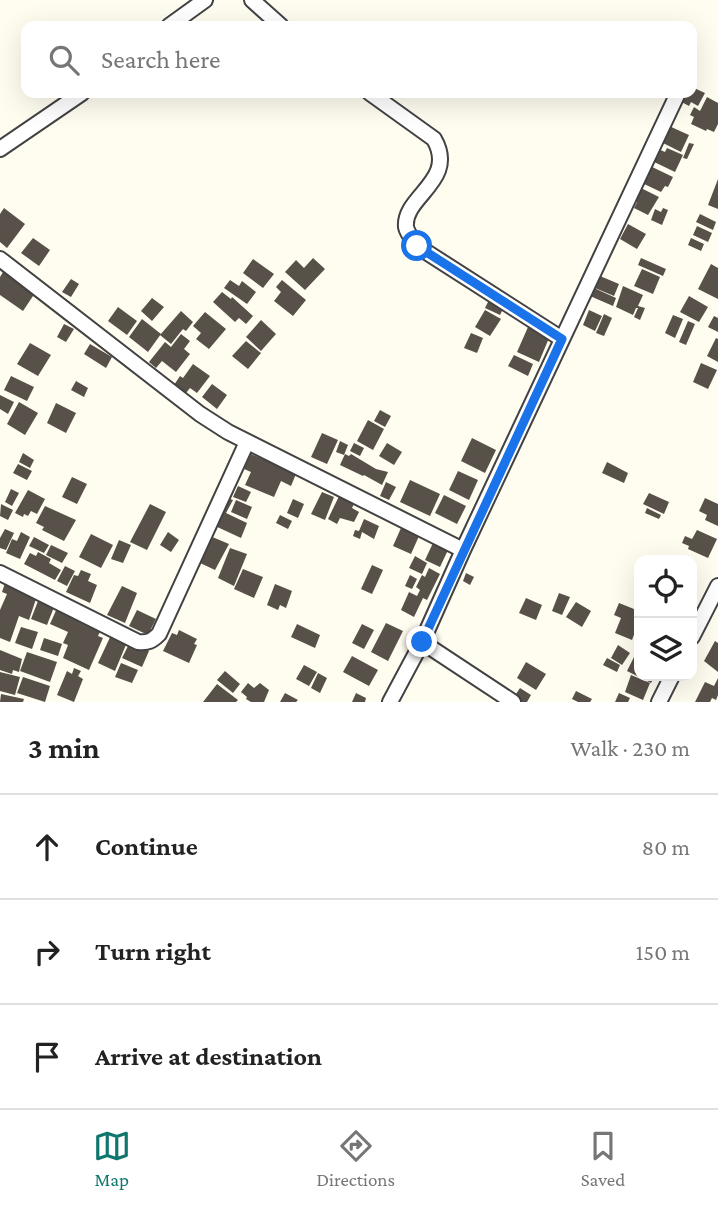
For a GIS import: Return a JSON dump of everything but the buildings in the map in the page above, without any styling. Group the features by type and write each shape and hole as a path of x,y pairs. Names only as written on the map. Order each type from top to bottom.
{"street":[{"path":"176,21 205,0"},
{"path":"252,0 275,21"},
{"path":"0,149 75,98"},
{"path":"377,98 434,139 440,150 440,164 435,176 414,205 406,223 406,228 417,246 562,339"},
{"path":"390,702 422,642 676,98"},
{"path":"0,259 200,414 247,442 463,551"},
{"path":"1,577 138,642 152,641 159,634 247,442"},
{"path":"697,627 718,586"},
{"path":"422,642 513,702"},
{"path":"659,702 670,681"}],"route":[{"path":"417,246 562,339 422,642"}]}
